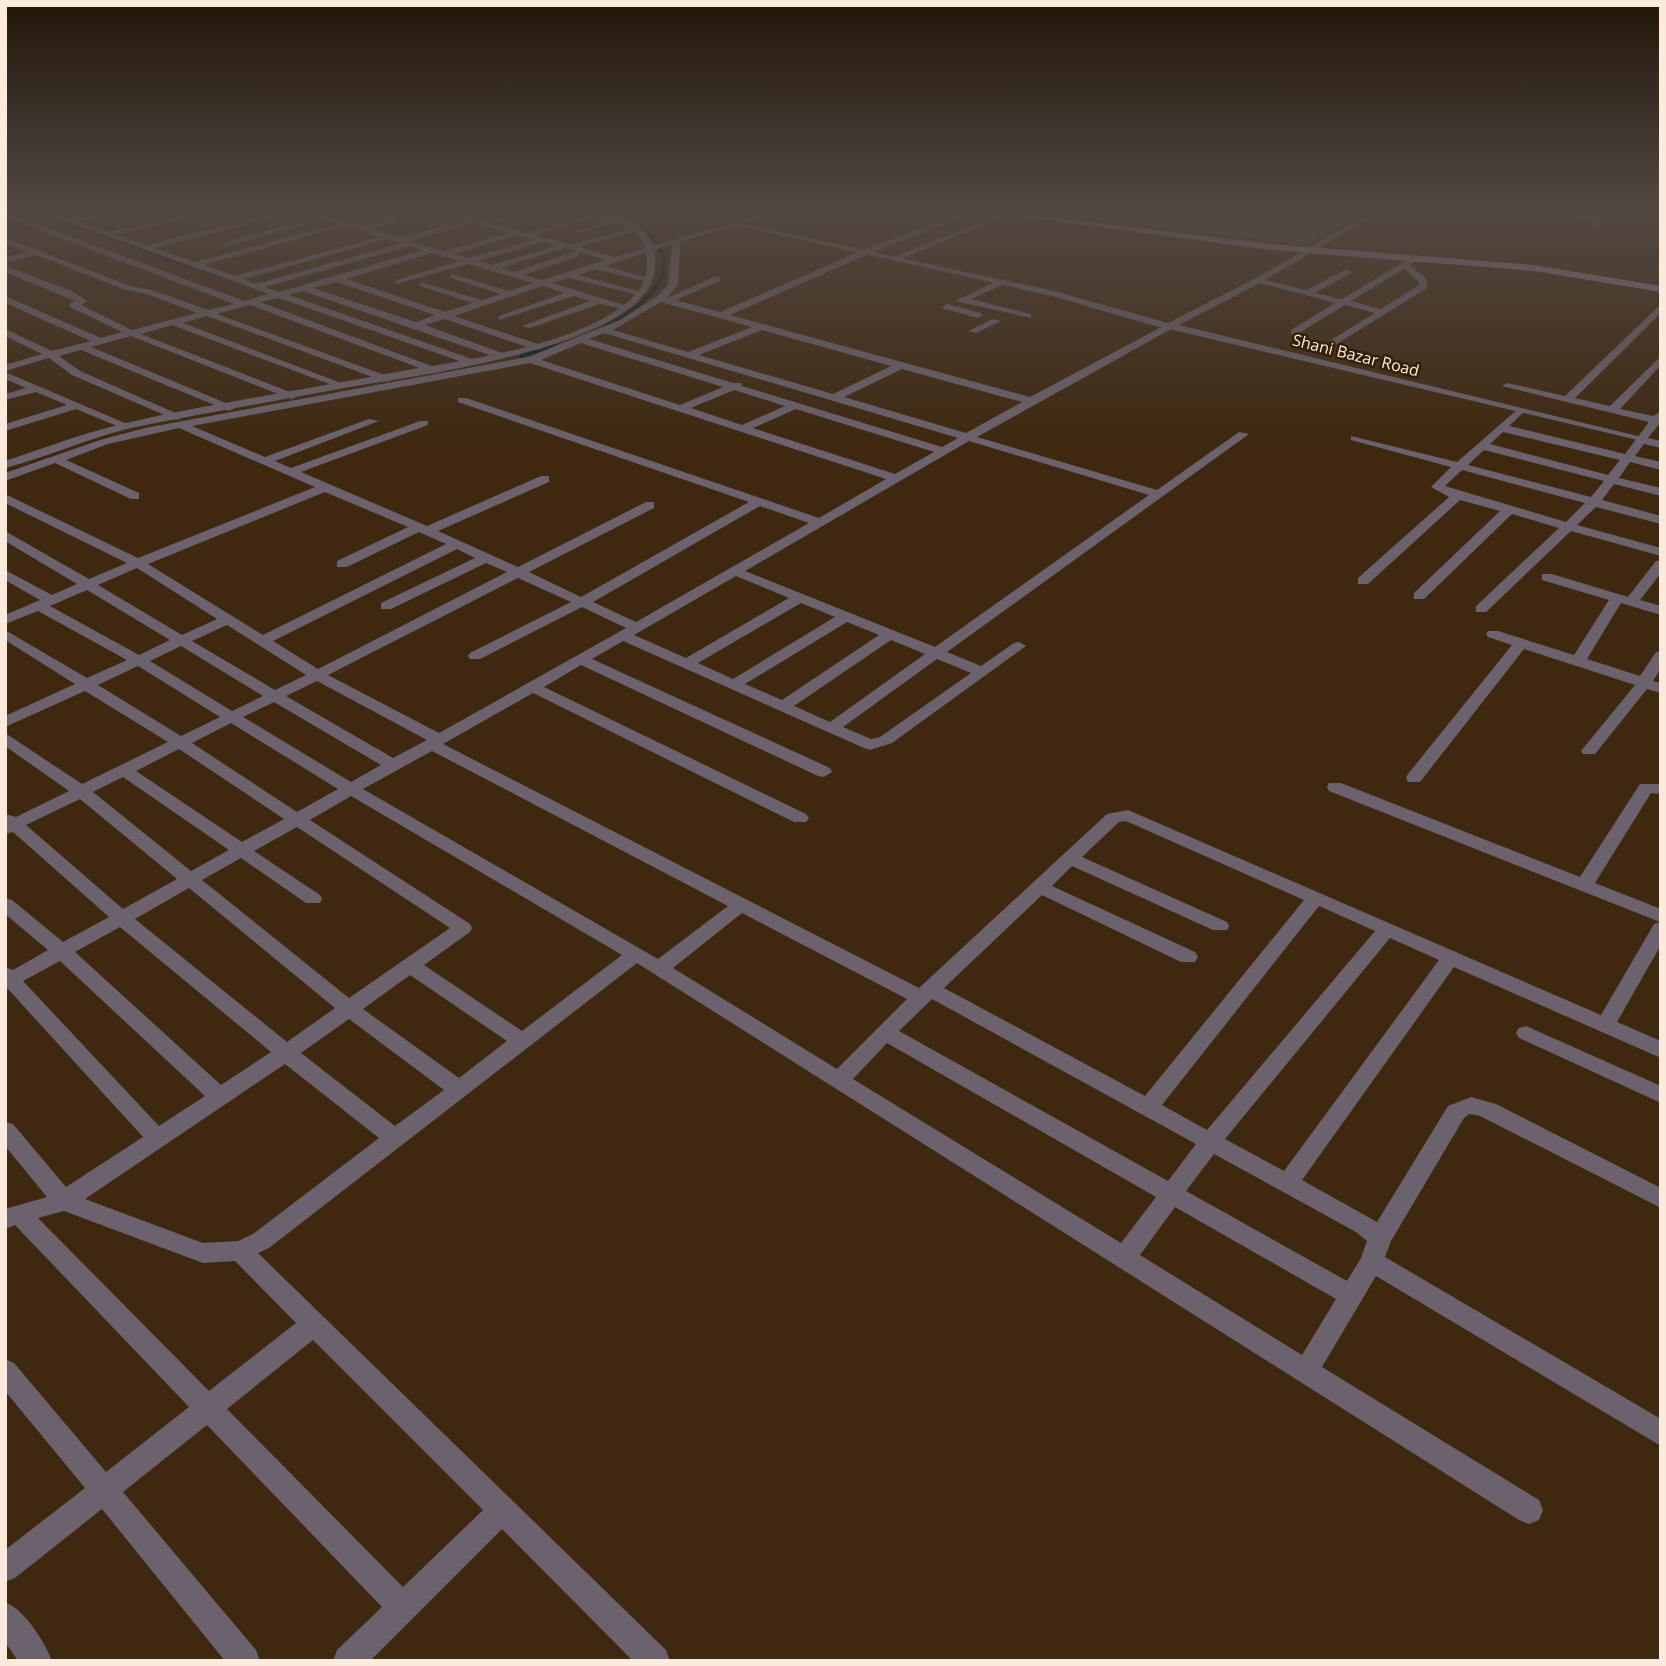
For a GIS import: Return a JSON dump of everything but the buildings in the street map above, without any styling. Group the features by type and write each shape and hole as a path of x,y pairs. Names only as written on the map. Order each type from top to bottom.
{"street":[{"path":"53,288 84,301 73,305 131,333 291,396"},
{"path":"128,288 149,292 386,379"},
{"path":"204,288 433,370"},
{"path":"255,288 385,331 468,363"},
{"path":"262,288 468,363"},
{"path":"5,368 81,345 310,288"},
{"path":"366,288 537,347"},
{"path":"435,288 482,303"},
{"path":"491,288 510,294"},
{"path":"385,331 529,288"},
{"path":"554,288 624,308"},
{"path":"616,288 639,294"},
{"path":"5,477 117,438 229,408 433,370 537,347 587,328 624,308 643,288"},
{"path":"663,299 671,288"},
{"path":"584,345 604,330 663,299 693,288"},
{"path":"722,315 785,288"},
{"path":"989,288 944,308 1000,319 1011,312"},
{"name":"Shani Bazar Road","path":"1023,288 1170,326 1661,444"},
{"path":"158,1139 7,979 123,919 582,660 1031,401 1244,288"},
{"path":"1285,288 1383,312"},
{"path":"1306,293 1316,288"},
{"path":"1294,332 1367,288"},
{"path":"1335,342 1421,288"},
{"path":"306,289 501,356"},
{"path":"980,292 992,295"},
{"path":"502,318 573,293"},
{"path":"5,299 100,341"},
{"path":"663,299 1031,401"},
{"path":"546,328 530,325 599,300"},
{"path":"963,300 1028,316"},
{"path":"1567,400 1646,329 1661,307"},
{"path":"973,331 996,321"},
{"path":"172,322 344,386"},
{"path":"689,355 762,326"},
{"path":"604,330 1159,494"},
{"path":"5,332 50,355 76,373 262,462 457,544 638,628"},
{"path":"81,345 229,408"},
{"path":"5,466 126,426 178,421 531,360 584,345 599,346 943,451"},
{"path":"549,365 574,355"},
{"path":"1613,410 1661,359"},
{"path":"531,360 897,479"},
{"path":"834,398 901,365"},
{"path":"5,374 126,426"},
{"path":"682,408 760,375"},
{"path":"1481,609 1594,502 1658,417 1613,410 1507,386"},
{"path":"5,397 38,388"},
{"path":"462,400 821,523"},
{"path":"5,428 78,404"},
{"path":"744,428 795,405"},
{"path":"1519,411 1437,487 1661,552"},
{"path":"262,462 373,421"},
{"path":"288,473 424,423"},
{"path":"1502,428 1661,467"},
{"path":"830,729 934,652 1243,434"},
{"path":"1355,438 1661,520"},
{"path":"1482,446 1661,492"},
{"path":"57,460 135,496"},
{"path":"342,564 545,480"},
{"path":"5,620 324,488"},
{"path":"1363,581 1458,495"},
{"path":"5,498 138,563 317,675 436,742 741,905 926,994 1148,1108 1364,1225 1376,1250 1661,1434"},
{"path":"475,656 582,602 758,502"},
{"path":"395,1138 286,1053 9,823 80,792 317,675 650,505"},
{"path":"1419,596 1509,510"},
{"path":"5,535 393,765"},
{"path":"262,641 457,544"},
{"path":"386,606 487,558"},
{"path":"1578,661 1624,600 1661,564"},
{"path":"737,572 982,672"},
{"path":"5,574 44,603 350,789 659,968 1529,1510"},
{"path":"1547,577 1661,611"},
{"path":"686,664 800,598"},
{"path":"733,685 846,616"},
{"path":"5,722 228,619"},
{"path":"5,634 179,742 463,928 286,1053 64,1201 13,1217 209,1407 402,1608"},
{"path":"782,707 890,634"},
{"path":"1493,634 1661,688"},
{"path":"624,636 870,745 879,744 1019,646"},
{"path":"1414,778 1521,643"},
{"path":"1589,751 1644,682 1661,655"},
{"path":"582,660 824,772"},
{"path":"533,687 800,818"},
{"path":"5,737 80,792 349,1009 458,1089"},
{"path":"124,770 313,899"},
{"path":"1335,788 1661,916"},
{"path":"1584,886 1646,788 1661,789"},
{"path":"839,1080 885,1032 1113,818 1128,815 1661,1050"},
{"path":"1070,858 1220,926"},
{"path":"1039,887 1188,957"},
{"path":"1148,1108 1316,897"},
{"path":"5,904 62,951 220,1097"},
{"path":"659,968 741,905"},
{"path":"1605,1025 1661,928"},
{"path":"1124,1258 1210,1142 1387,929"},
{"path":"5,1130 64,1201 203,1253 240,1251 261,1241 636,954"},
{"path":"1287,1184 1451,957"},
{"path":"411,966 522,1041"},
{"path":"885,1032 1352,1296"},
{"path":"1526,1033 1661,1095"},
{"path":"1306,1371 1352,1296 1456,1112 1464,1106 1475,1105 1488,1110 1661,1199"},
{"path":"240,1251 655,1661"},
{"path":"5,1569 314,1324"},
{"path":"5,1371 245,1661"},
{"path":"348,1661 502,1510"},
{"path":"5,1618 37,1661"}],"waterway":[{"path":"605,327 644,301 655,288"},
{"path":"521,356 556,346"}]}
